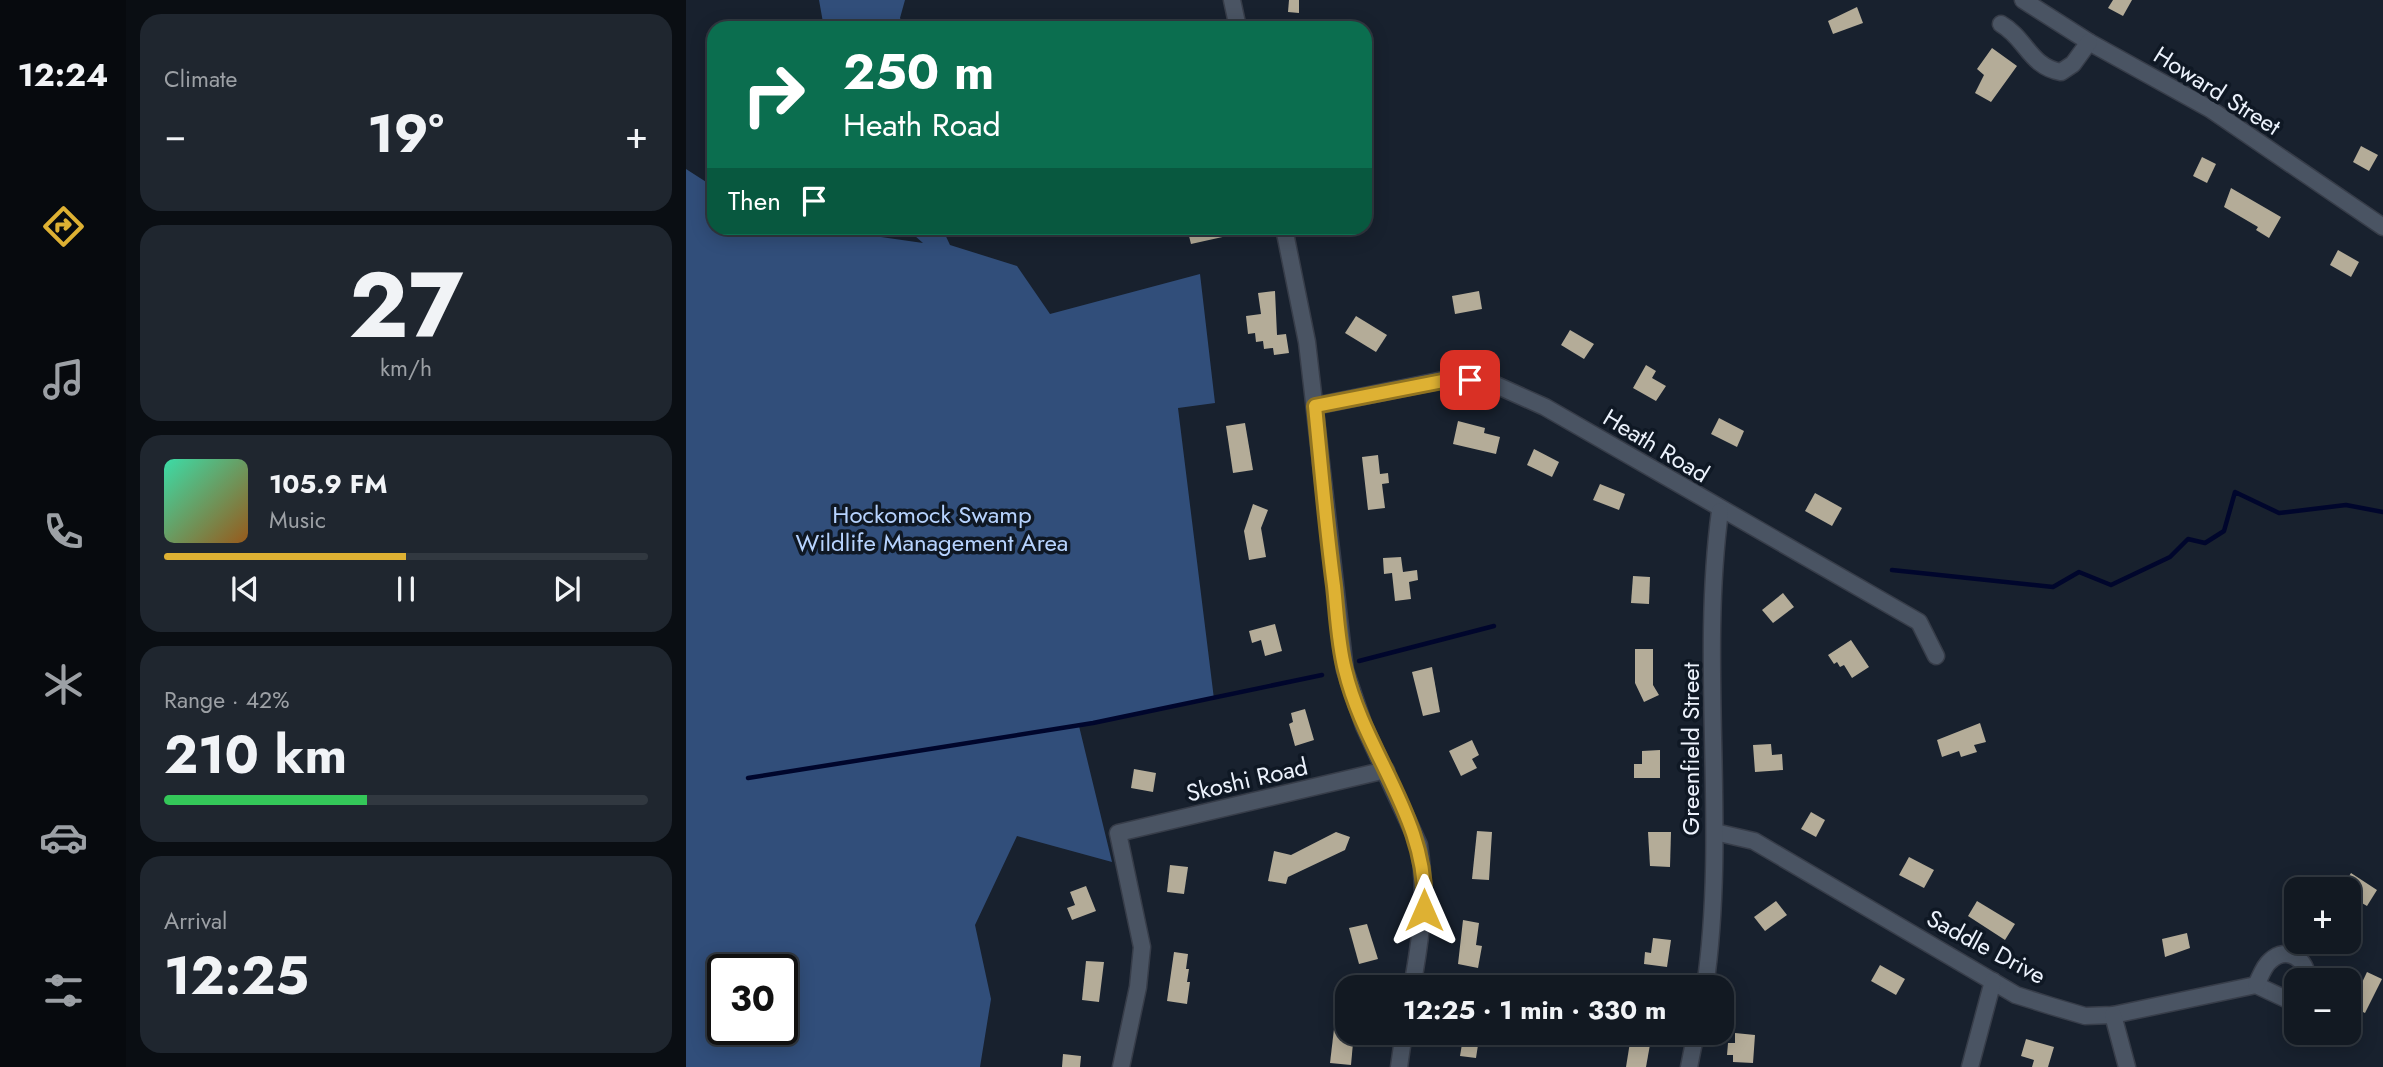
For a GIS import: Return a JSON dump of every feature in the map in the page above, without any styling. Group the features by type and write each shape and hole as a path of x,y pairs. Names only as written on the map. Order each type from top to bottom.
{"street":[{"path":"1231,0 1236,21"},
{"name":"Howard Street","path":"2023,0 2089,41 2210,108 2383,226"},
{"path":"2001,24 2014,31 2034,61 2048,70 2061,72 2073,64 2089,41"},
{"path":"1285,235 1307,342 1328,542 1345,670 1364,726 1419,845 1424,910 1414,975"},
{"name":"Heath Road","path":"1315,406 1453,379 1487,381 1545,407 1919,622 1936,656"},
{"name":"Greenfield Street","path":"1707,975 1713,937 1715,832 1712,571 1720,510"},
{"name":"Skoshi Road","path":"1121,1067 1138,987 1142,947 1118,833 1386,770"},
{"name":"Saddle Drive","path":"1715,832 1754,841 2016,995 2085,1016 2113,1015 2256,985"},
{"path":"2284,998 2256,985 2269,961 2280,954 2290,953 2300,959 2307,968"},
{"path":"1970,1067 1993,981"},
{"path":"2113,1015 2127,1067"},
{"path":"1399,1067 1402,1045"},
{"path":"1689,1067 1693,1045"}],"green space":[{"path":"819,0 905,0 902,21 823,21"},
{"name":"Hockomock Swamp Wildlife Management Area","path":"686,169 707,182 707,235 867,235 923,243 914,235 945,235 950,245 1017,266 1050,314 1200,274 1215,403 1178,408 1214,699 1079,726 1112,862 1017,836 975,925 991,999 980,1067 686,1067"}],"building":[{"path":"1289,0 1299,0 1299,13 1288,12"},
{"path":"2113,0 2132,0 2123,16 2108,8"},
{"path":"1857,7 1863,23 1833,34 1828,21"},
{"path":"1992,48 2017,66 1991,102 1975,93 1984,75 1977,69"},
{"path":"2361,146 2378,155 2369,171 2353,162"},
{"path":"2202,157 2216,164 2207,183 2193,176"},
{"path":"2231,188 2281,217 2269,238 2256,230 2258,227 2224,207"},
{"path":"1189,235 1232,235 1191,244"},
{"path":"2338,250 2359,262 2351,277 2330,265"},
{"path":"1275,291 1277,335 1286,334 1289,353 1274,355 1273,348 1264,349 1263,341 1256,342 1255,333 1248,334 1246,316 1261,314 1258,293"},
{"path":"1479,291 1482,309 1455,314 1452,296"},
{"path":"1356,316 1387,335 1376,352 1345,333"},
{"path":"1570,330 1594,344 1584,359 1561,345"},
{"path":"1646,365 1656,371 1652,378 1666,386 1656,401 1633,388"},
{"path":"1719,418 1744,431 1737,447 1711,434"},
{"path":"1458,421 1485,428 1484,433 1500,437 1496,454 1453,444"},
{"path":"1245,423 1253,470 1233,473 1226,426"},
{"path":"1534,449 1559,462 1552,477 1527,465"},
{"path":"1378,455 1380,474 1388,473 1389,483 1382,484 1385,508 1368,510 1362,457"},
{"path":"1600,484 1625,494 1619,510 1593,500"},
{"path":"1815,493 1842,508 1832,526 1805,511"},
{"path":"1253,504 1268,510 1261,528 1266,557 1249,560 1244,531"},
{"path":"1401,557 1403,572 1417,570 1418,580 1409,582 1411,599 1395,601 1392,573 1384,574 1383,558"},
{"path":"1633,576 1650,577 1649,604 1631,603"},
{"path":"1783,593 1794,607 1773,623 1762,610"},
{"path":"1275,624 1282,651 1265,656 1261,640 1252,643 1249,631"},
{"path":"1851,640 1869,667 1852,678 1844,665 1840,667 1837,662 1834,664 1828,655"},
{"path":"1635,649 1653,649 1653,685 1659,695 1644,702 1635,683"},
{"path":"1432,667 1440,712 1423,716 1412,672"},
{"path":"1305,709 1314,740 1295,746 1289,724 1293,722 1291,713"},
{"path":"1980,723 1986,742 1974,745 1977,752 1961,757 1959,751 1942,757 1937,740"},
{"path":"1472,740 1479,755 1472,759 1477,768 1461,776 1449,751"},
{"path":"1771,744 1772,755 1782,754 1783,770 1755,772 1753,745"},
{"path":"1660,750 1660,778 1634,778 1634,764 1642,764 1642,751"},
{"path":"1134,769 1156,773 1153,792 1131,788"},
{"path":"1811,812 1825,820 1816,837 1801,829"},
{"path":"1477,831 1492,832 1489,880 1472,879"},
{"path":"1336,832 1350,837 1345,850 1288,877 1286,884 1268,881 1274,851 1291,855"},
{"path":"1648,832 1671,832 1670,867 1650,866"},
{"path":"1909,857 1934,870 1924,888 1899,875"},
{"path":"1170,865 1188,867 1184,894 1167,892"},
{"path":"2361,880 2377,890 2367,906 2361,903"},
{"path":"1086,886 1096,911 1072,920 1067,908 1075,905 1070,892"},
{"path":"1776,901 1787,915 1765,931 1754,917"},
{"path":"1977,901 2015,924 2005,940 1968,916"},
{"path":"1463,920 1479,923 1476,945 1482,946 1478,968 1458,964"},
{"path":"1367,924 1378,959 1359,964 1349,928"},
{"path":"2187,933 2190,948 2165,957 2162,939"},
{"path":"1653,938 1671,940 1667,967 1644,964 1645,952 1651,953"},
{"path":"1174,952 1188,954 1186,969 1189,969 1187,982 1190,982 1187,1004 1167,1001"},
{"path":"1086,961 1104,962 1099,1002 1082,1000"},
{"path":"1880,965 1905,979 1896,995 1871,981"},
{"path":"2367,972 2382,979 2365,1013 2361,1011 2361,985"},
{"path":"1334,1029 1335,1045 1353,1045 1351,1065 1330,1063"},
{"path":"1735,1033 1755,1035 1753,1063 1733,1062 1733,1055 1727,1055 1728,1045 1735,1043"},
{"path":"2026,1039 2054,1047 2048,1067 2032,1067 2034,1060 2021,1056"},
{"path":"1462,1045 1478,1045 1476,1058 1460,1056"},
{"path":"1630,1045 1650,1045 1646,1067 1626,1067"},
{"path":"1063,1054 1081,1056 1080,1067 1062,1067"}],"waterway":[{"path":"1892,570 2053,587 2079,572 2111,585 2170,557 2188,539 2205,543 2224,531 2235,492 2279,513 2346,505 2383,512"},
{"path":"1359,661 1494,626"},
{"path":"748,778 1093,723 1322,675"}],"route":[{"path":"1424,910 1425,889 1419,845 1364,726 1345,670 1339,639 1315,406 1453,379 1470,380"}]}
